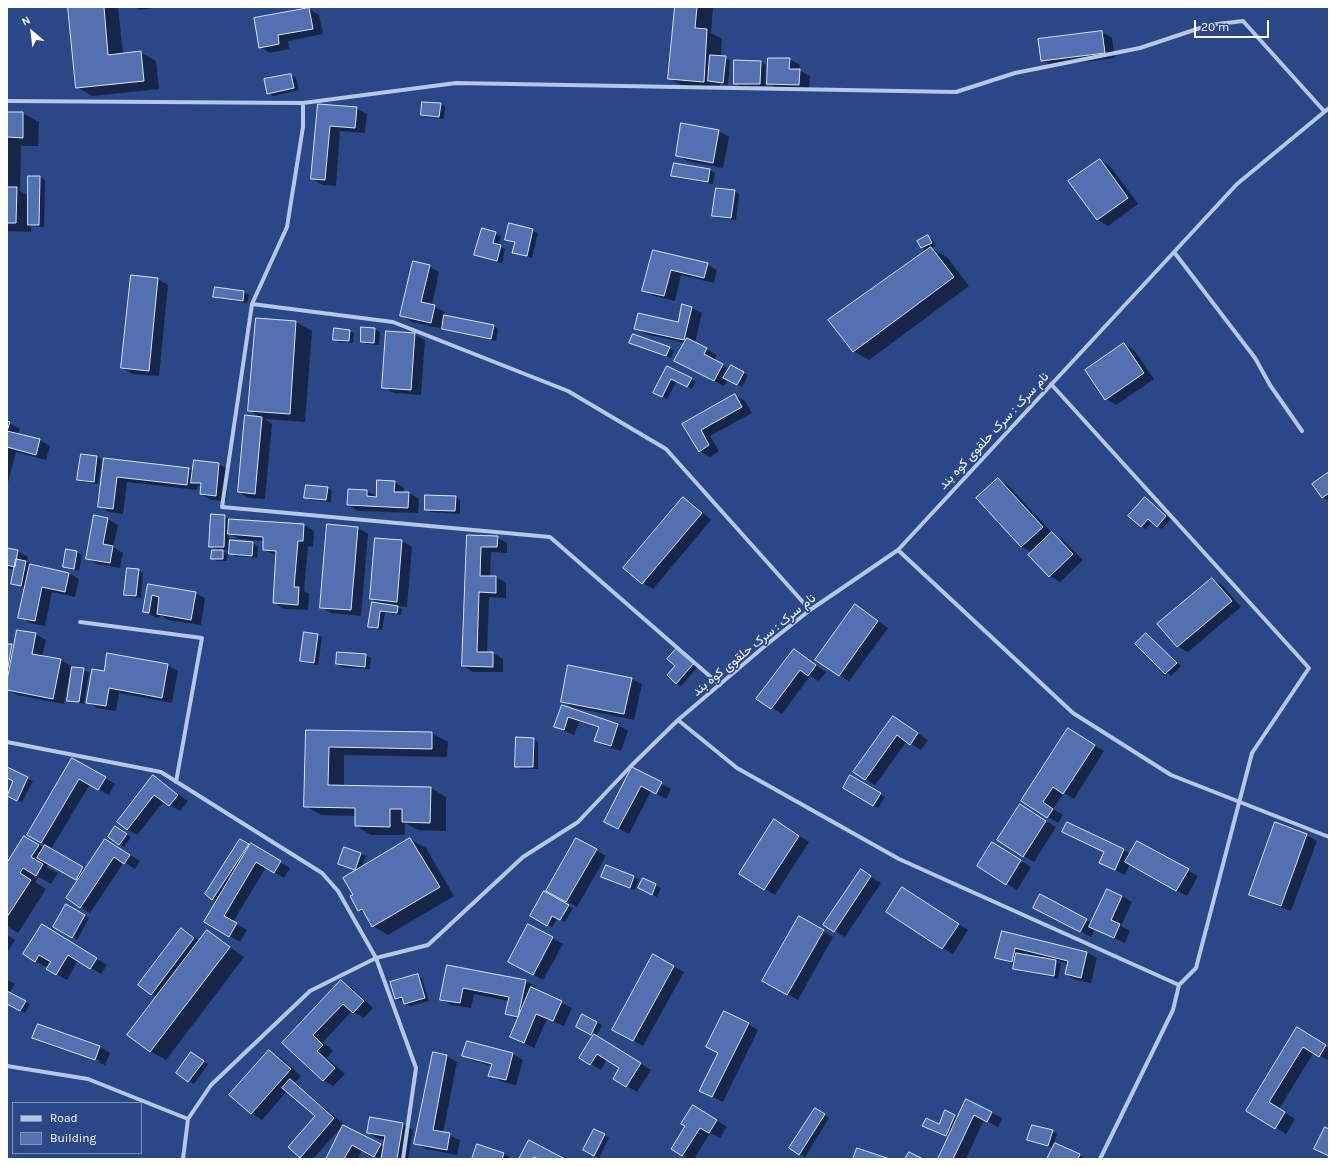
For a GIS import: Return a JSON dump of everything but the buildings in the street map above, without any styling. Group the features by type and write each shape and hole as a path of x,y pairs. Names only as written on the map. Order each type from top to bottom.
{"street":[{"path":"7,101 303,103 456,83 956,92 1015,73 1140,48 1209,24 1242,21 1324,111"},
{"path":"303,103 303,127 287,227 252,304 222,507 550,537 720,685"},
{"name":"نام سرک : سرک حلقوی کوه بند","path":"183,1159 188,1119 211,1085 310,991 376,958 428,945 523,857 578,822 631,766 678,720 766,645 810,610 898,550 1237,184 1329,108"},
{"path":"1174,252 1255,358 1270,385 1302,431"},
{"path":"252,304 393,322 568,391 666,449 810,610"},
{"path":"1051,384 1309,668 1252,753 1196,968 1179,985 1173,1010 1100,1159"},
{"path":"898,550 1073,713 1171,775 1329,837"},
{"path":"80,622 202,638 176,782"},
{"path":"678,720 737,768 899,859 1179,985"},
{"path":"7,742 161,772 322,872 338,891 376,958 416,1068 403,1159"},
{"path":"7,1066 88,1080 188,1119"}]}
